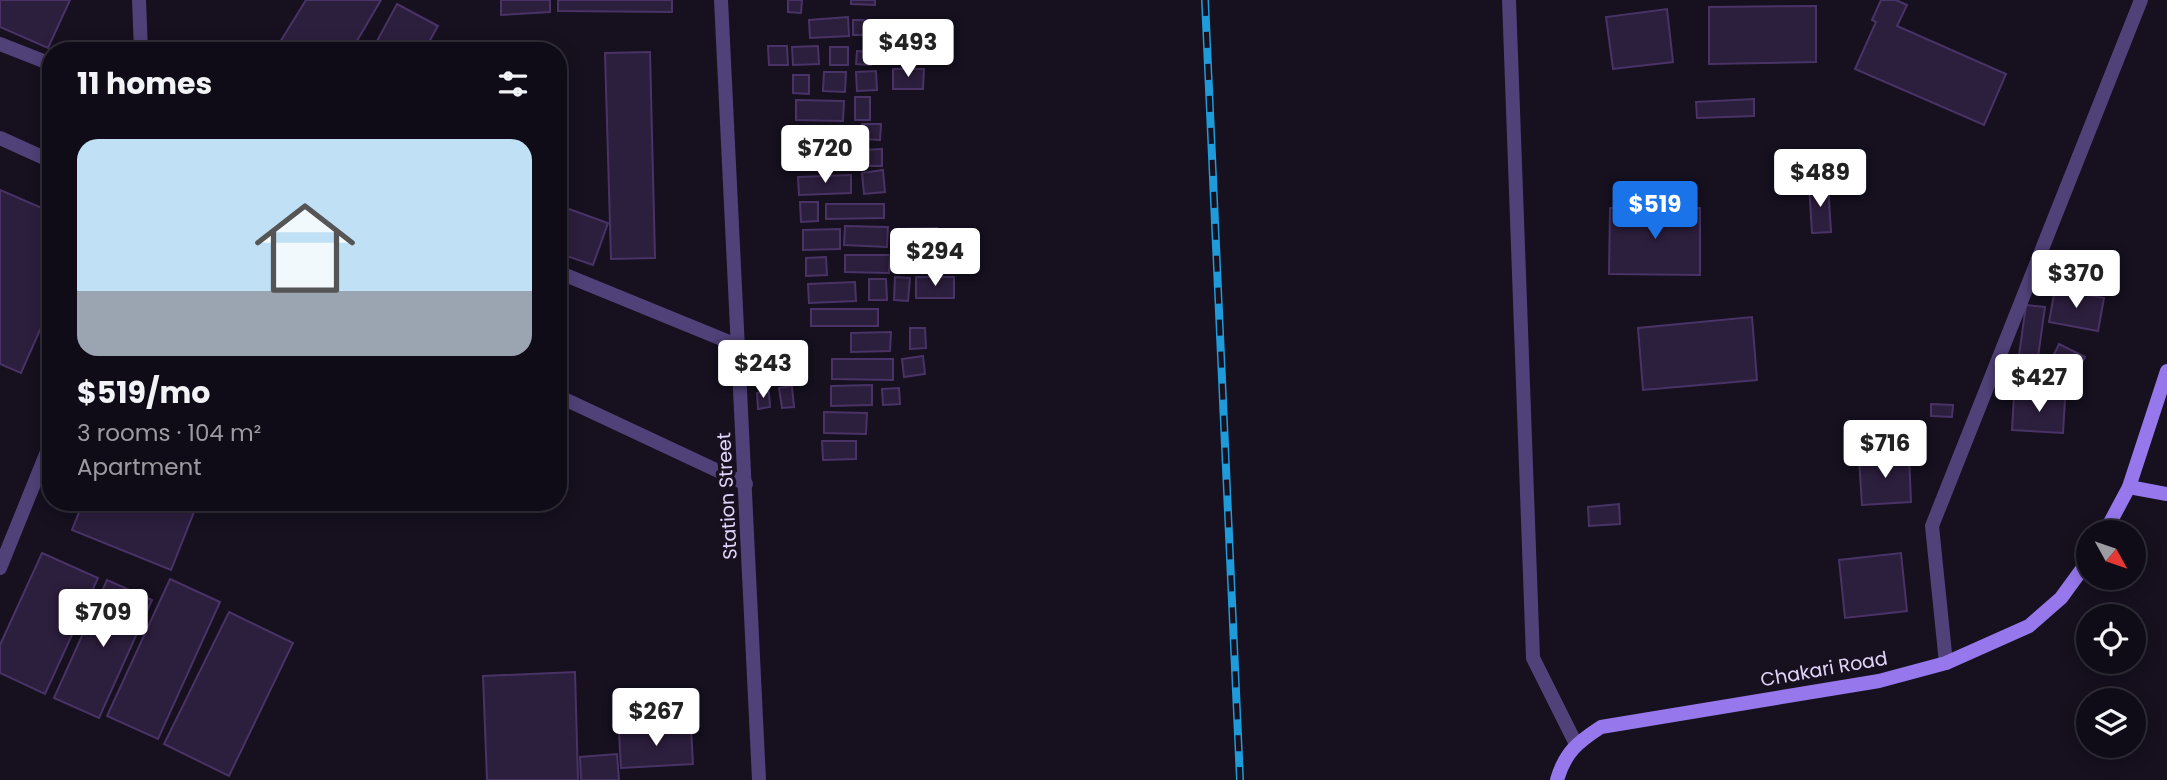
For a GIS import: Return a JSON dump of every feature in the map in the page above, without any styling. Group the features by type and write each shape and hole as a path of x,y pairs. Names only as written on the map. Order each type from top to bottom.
{"main road":[{"path":"2111,520 2129,487 2167,371"},
{"path":"2129,487 2167,494"},
{"name":"Chakari Road","path":"1557,780 1576,744 1601,727 1879,681 1946,663 2029,626 2061,598 2076,577"}],"street":[{"path":"139,0 141,42"},
{"name":"Station Street","path":"721,0 759,780"},
{"path":"1509,0 1533,657 1576,744"},
{"path":"1946,663 1931,526 2141,0"},
{"path":"0,44 42,60"},
{"path":"0,138 42,157"},
{"path":"567,275 739,346"},
{"path":"567,400 746,484"},
{"path":"0,568 42,464"}],"building":[{"path":"0,0 70,0 51,42 42,42 42,45 0,27"},
{"path":"306,0 381,0 356,42 280,42"},
{"path":"501,0 550,0 550,12 501,15"},
{"path":"558,0 672,0 672,12 558,11"},
{"path":"788,0 802,0 801,13 788,12"},
{"path":"851,0 875,0 875,5 851,4"},
{"path":"1881,0 1896,0 1907,5 1897,26 2006,74 1984,125 1855,69 1876,22 1872,20"},
{"path":"397,4 438,26 429,42 377,41"},
{"path":"1816,6 1816,62 1709,64 1709,7"},
{"path":"1667,9 1673,62 1613,69 1606,17"},
{"path":"848,17 849,36 810,38 809,20"},
{"path":"853,20 864,20 864,35 853,35"},
{"path":"768,46 787,46 788,65 769,65"},
{"path":"818,46 819,64 793,65 792,47"},
{"path":"830,47 848,47 848,65 830,65"},
{"path":"891,50 918,51 918,61 891,60"},
{"path":"857,51 872,52 871,65 856,64"},
{"path":"650,52 655,258 611,259 605,53"},
{"path":"893,69 924,69 923,89 893,89"},
{"path":"876,71 877,90 857,91 856,72"},
{"path":"824,72 846,72 845,92 823,91"},
{"path":"793,75 809,75 809,94 793,93"},
{"path":"855,97 870,97 870,120 855,120"},
{"path":"1754,99 1754,116 1697,118 1696,102"},
{"path":"796,100 844,101 843,121 796,120"},
{"path":"862,124 881,124 880,140 861,139"},
{"path":"797,126 846,127 846,142 797,141"},
{"path":"845,148 846,166 801,170 799,152"},
{"path":"882,149 882,166 862,166 861,150"},
{"path":"883,170 885,192 864,194 862,173"},
{"path":"851,175 851,193 799,195 798,177"},
{"path":"1828,184 1831,232 1812,233 1809,185"},
{"path":"0,190 42,208 42,325 21,373 0,364"},
{"path":"800,202 818,202 818,221 801,222"},
{"path":"826,204 884,204 884,218 826,219"},
{"path":"567,208 608,223 593,265 567,256"},
{"path":"1610,208 1700,208 1700,275 1609,274"},
{"path":"845,226 888,227 887,247 844,245"},
{"path":"937,228 937,244 896,246 895,229"},
{"path":"840,229 840,249 803,250 803,230"},
{"path":"934,253 935,269 896,270 895,255"},
{"path":"845,255 890,255 889,273 845,272"},
{"path":"826,257 827,275 806,276 806,258"},
{"path":"895,277 910,278 908,301 894,300"},
{"path":"916,277 954,277 954,298 916,298"},
{"path":"869,279 886,279 887,300 869,300"},
{"path":"855,282 856,301 809,303 808,284"},
{"path":"2055,289 2104,298 2098,331 2049,322"},
{"path":"2026,305 2045,307 2035,379 2016,377"},
{"path":"811,309 878,309 878,326 811,326"},
{"path":"1752,317 1757,380 1643,390 1638,328"},
{"path":"910,328 925,328 926,348 910,349"},
{"path":"891,332 890,351 851,352 851,333"},
{"path":"2059,344 2085,357 2066,394 2041,381"},
{"path":"923,356 925,374 904,377 902,359"},
{"path":"832,359 893,359 893,380 832,379"},
{"path":"759,362 766,362 769,387 761,388"},
{"path":"872,385 872,405 831,406 831,386"},
{"path":"792,386 794,407 782,408 779,388"},
{"path":"899,388 900,404 883,405 882,389"},
{"path":"769,392 770,407 758,409 757,393"},
{"path":"2014,396 2065,399 2063,433 2012,430"},
{"path":"1931,404 1953,405 1952,417 1931,416"},
{"path":"824,412 867,413 866,434 824,433"},
{"path":"822,441 856,441 856,459 823,460"},
{"path":"1909,455 1911,502 1862,505 1859,459"},
{"path":"1619,504 1620,524 1589,526 1588,507"},
{"path":"79,511 194,511 171,570 72,530"},
{"path":"42,553 98,578 45,694 0,673 0,645"},
{"path":"1901,553 1907,611 1845,618 1839,560"},
{"path":"170,579 220,602 158,739 107,716"},
{"path":"107,580 152,600 99,718 54,698"},
{"path":"229,612 293,643 229,776 164,744"},
{"path":"575,672 578,780 487,780 483,676"},
{"path":"691,728 693,764 621,768 619,733"},
{"path":"617,754 619,780 581,780 580,757"}],"railway":[{"path":"1205,0 1240,780"}]}
